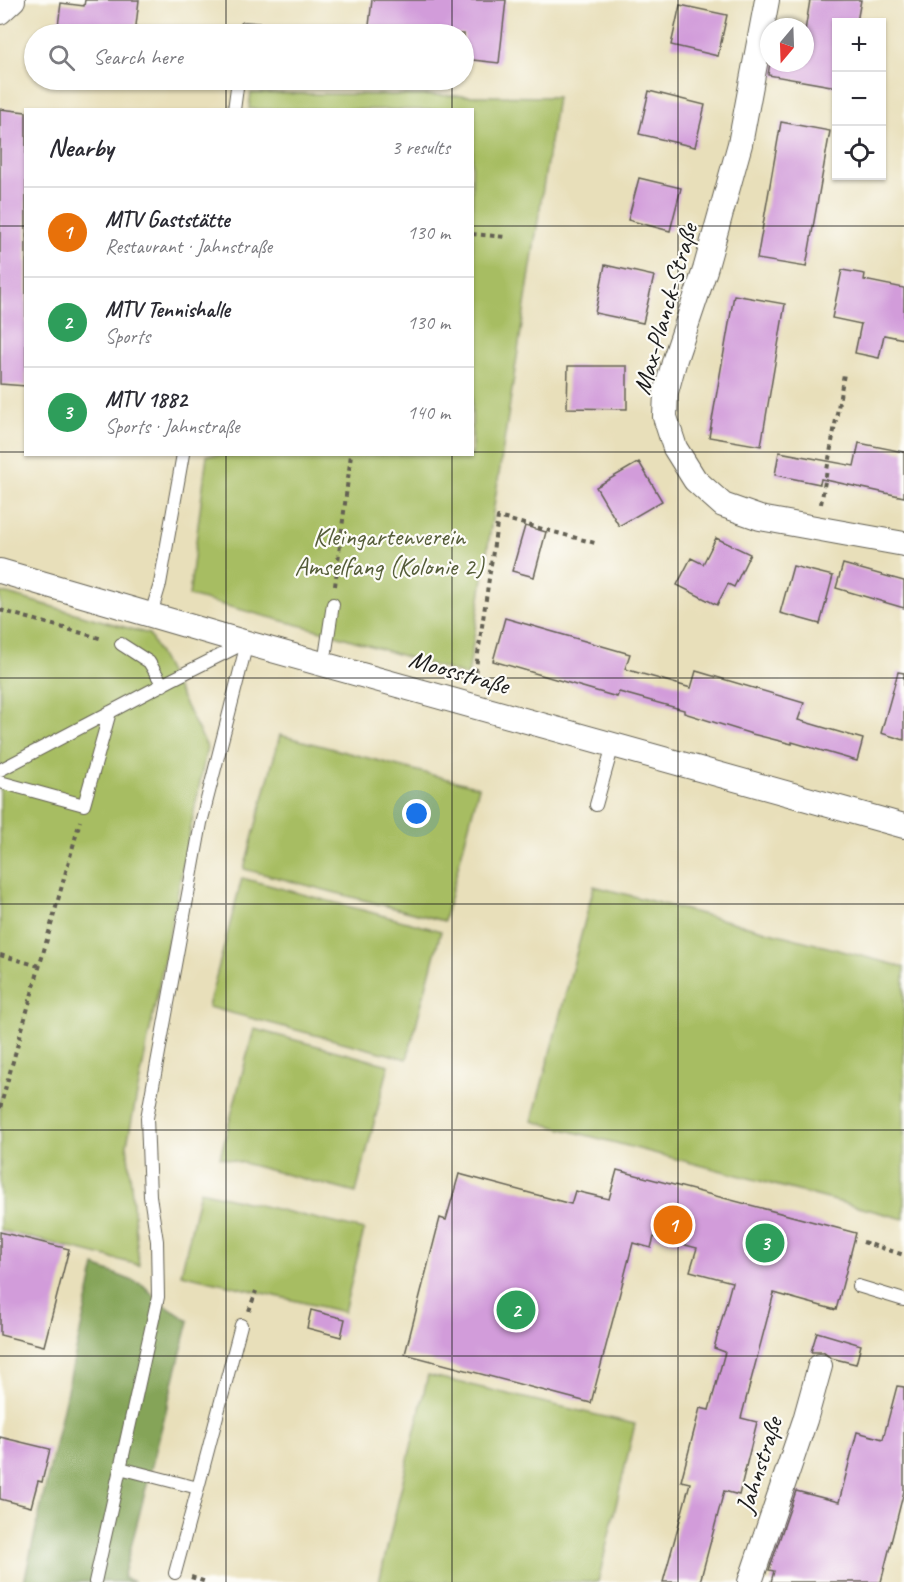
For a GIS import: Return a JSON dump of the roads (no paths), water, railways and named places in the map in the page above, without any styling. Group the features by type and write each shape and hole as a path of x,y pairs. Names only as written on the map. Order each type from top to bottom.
{"street":[{"path":"0,12 13,0"},
{"name":"Max-Planck-Straße","path":"767,0 740,144 705,270 675,359 666,392 664,417 675,448 695,480 723,505 760,518 904,544"},
{"name":"Moosstraße","path":"0,571 246,643 904,826"},
{"name":"Jahnstraße","path":"750,1582 820,1366"}],"lane":[{"path":"234,108 237,90"},
{"path":"151,614 160,584 183,456"},
{"path":"324,664 333,604"},
{"path":"0,770 246,643"},
{"path":"95,1582 158,1297 157,1241 150,1196 147,1118 201,824 246,643"},
{"path":"121,644 149,662 163,685"},
{"path":"0,782 84,806 110,712"},
{"path":"596,805 613,745"},
{"path":"858,1286 904,1300"},
{"path":"175,1573 241,1324"},
{"path":"120,1468 198,1488"}],"place":[{"name":"MTV Gaststätte","path":"673,1225"},
{"name":"MTV 1882","path":"765,1243"},
{"name":"MTV Tennishalle","path":"516,1310"}],"park label":[{"name":"Kleingartenverein Amselfang (Kolonie 2)","path":"389,551"}]}
